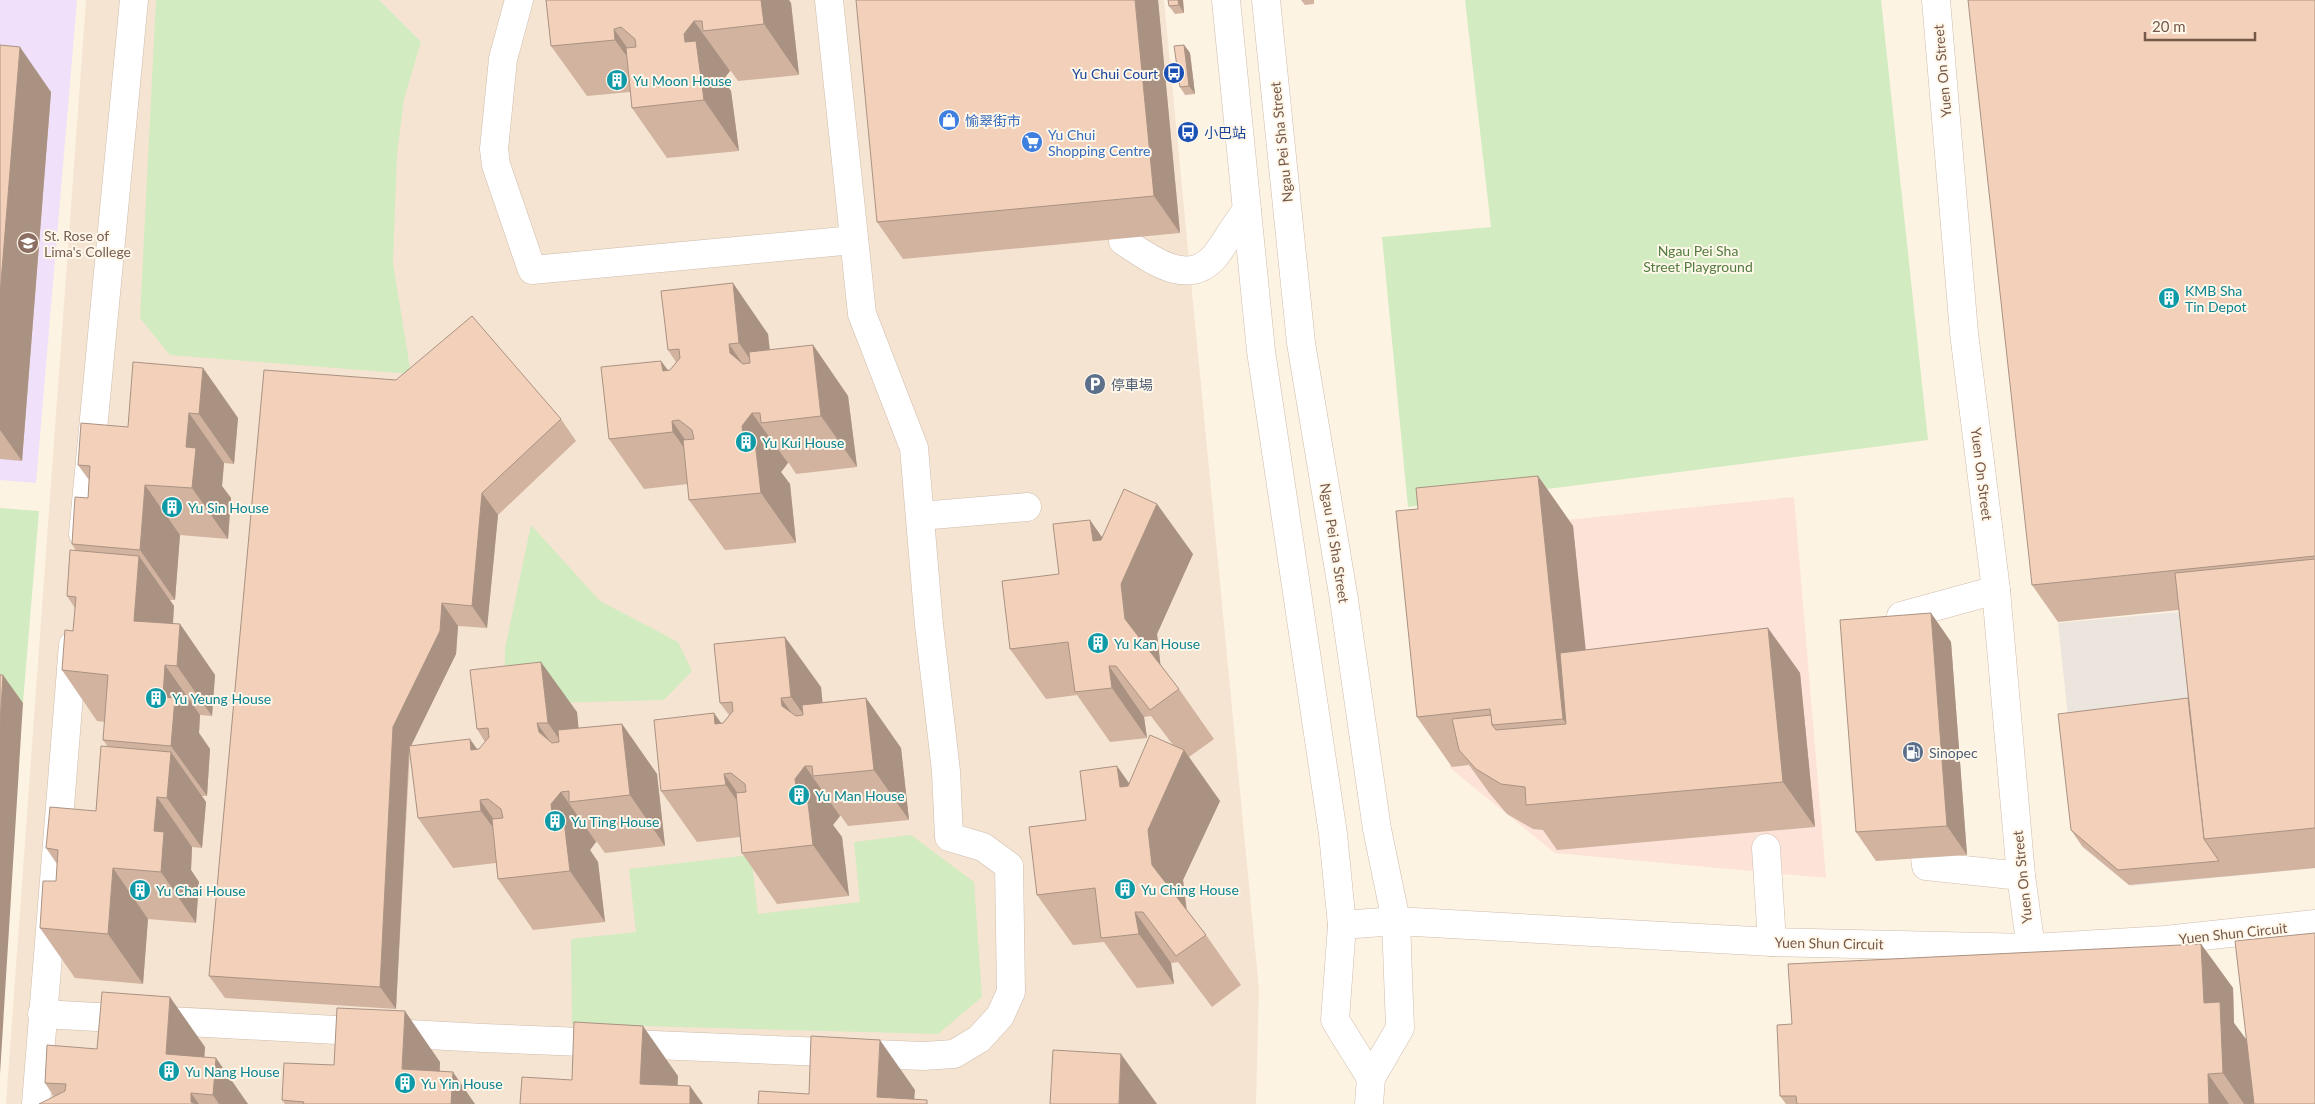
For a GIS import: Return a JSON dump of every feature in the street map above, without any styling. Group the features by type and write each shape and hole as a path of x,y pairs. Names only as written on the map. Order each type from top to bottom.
{"street":[{"path":"80,562 134,0"},
{"path":"519,0 503,59 494,149 496,166 532,270 854,240"},
{"path":"42,1014 331,1017 395,1033 923,1056 954,1054 979,1039 1000,1016 1011,992 1009,866 983,847 949,837 946,771 914,448 862,314 829,0"},
{"name":"Ngau Pei Sha Street","path":"1226,0 1261,351 1331,824 1342,924 1335,1020 1370,1091"},
{"name":"Ngau Pei Sha Street","path":"1266,0 1301,343 1344,600 1377,828 1396,921 1400,1028 1370,1091"},
{"name":"Yuen On Street","path":"1936,0 1964,332 1996,590 2021,876 2031,948"},
{"path":"1123,241 1160,252 1184,271 1196,270 1214,257 1247,210"},
{"path":"920,516 1027,508"},
{"path":"1907,674 1901,616 1996,590"},
{"path":"36,1104 75,621"},
{"path":"1919,799 1926,866 2021,876"},
{"path":"1766,848 1772,942"},
{"name":"Yuen Shun Circuit","path":"1342,924 1396,921 1772,942 2031,948 2166,940 2315,924"}],"shaded area":[{"name":"St. Rose of Lima's College","path":"0,0 77,0 36,483 0,480"},
{"name":"Yu Chui Court","path":"86,0 1164,0 1259,989 1256,1104 6,1104"},
{"path":"1794,497 1826,878 1555,853 1450,768 1428,534"},
{"path":"2200,610 2315,868 2130,886 2082,847 2058,623"}],"green space":[{"path":"156,0 379,0 421,42 404,99 397,154 393,263 411,374 170,355 140,318"},
{"name":"Ngau Pei Sha Street Playground","path":"1465,0 1881,0 1928,440 1408,507 1382,237 1491,227"},
{"path":"0,508 39,511 23,702 0,700"},
{"path":"531,525 600,601 678,642 692,671 664,700 504,704 505,649"},
{"path":"911,835 974,882 982,997 938,1034 572,1024 571,939 636,932 629,869 751,855 758,914 860,902 854,842"}],"building":[{"path":"546,0 761,0 764,24 703,31 702,21 694,21 684,34 685,42 696,41 704,100 632,108 626,48 636,47 635,39 621,27 614,29 615,40 551,46"},
{"name":"Yu Chui Shopping Centre","path":"856,0 1135,0 1154,196 877,222"},
{"path":"1168,0 1178,0 1179,5 1169,6"},
{"name":"KMB Sha Tin Depot","path":"1968,0 2315,0 2315,556 2032,585"},
{"path":"0,45 20,47 0,295"},
{"path":"1184,45 1189,86 1180,87 1174,46"},
{"path":"733,283 739,343 729,344 730,353 743,364 750,363 749,352 813,345 821,416 761,423 760,413 752,413 742,426 743,435 754,433 761,493 689,500 683,440 694,439 692,430 679,420 672,421 673,432 609,439 601,367 661,361 663,371 670,370 680,358 679,349 668,350 661,291"},
{"path":"472,316 561,419 482,493 472,606 442,603 440,631 393,727 380,987 209,976 264,370 396,380"},
{"path":"133,362 203,368 199,414 189,413 186,447 196,448 192,488 145,485 140,550 72,544 75,497 88,498 90,466 78,465 81,423 128,427"},
{"path":"1538,476 1563,719 1492,725 1490,709 1417,717 1396,511 1418,509 1416,488"},
{"path":"1124,489 1157,504 1121,584 1125,619 1179,689 1150,710 1116,666 1109,666 1112,688 1075,692 1068,642 1010,649 1002,581 1059,574 1053,524 1090,520 1093,541 1101,540"},
{"path":"70,550 139,556 134,621 180,624 177,666 165,665 163,697 175,698 171,746 103,740 108,675 62,670 65,630 73,631 76,597 67,596"},
{"path":"2315,559 2315,828 2204,839 2175,573"},
{"name":"Sinopec","path":"1931,613 1947,826 1856,832 1840,620"},
{"path":"1768,628 1783,782 1526,805 1525,787 1501,784 1476,769 1459,750 1452,719 1491,715 1492,725 1496,730 1566,724 1560,653"},
{"path":"785,637 791,697 781,698 782,706 796,716 803,715 802,705 866,698 874,770 813,776 812,766 805,766 795,779 796,787 806,786 813,845 742,853 736,793 746,792 745,784 731,773 724,774 726,785 661,791 654,720 714,713 715,724 723,723 733,711 732,702 720,703 714,644"},
{"path":"541,662 548,723 537,723 539,732 552,743 559,742 558,730 622,724 630,795 569,802 569,791 561,792 551,804 552,813 563,812 570,871 498,879 492,819 503,818 501,809 488,799 480,800 481,811 418,818 409,746 470,739 471,750 479,749 489,737 488,728 477,729 470,670"},
{"path":"0,675 3,675 0,725"},
{"path":"2188,698 2204,839 2219,861 2118,870 2071,830 2058,714"},
{"path":"1150,735 1184,750 1148,830 1152,865 1206,935 1176,956 1143,912 1135,912 1139,934 1101,938 1095,888 1037,895 1029,827 1086,820 1080,771 1117,766 1120,787 1128,786"},
{"path":"101,746 171,752 167,798 157,797 154,831 164,832 161,872 113,868 108,934 40,928 43,881 56,881 58,850 46,848 50,807 96,811"},
{"path":"2315,933 2315,1104 2254,1104 2235,941"},
{"path":"2201,944 2204,1003 2220,1002 2223,1073 2208,1074 2209,1104 1797,1104 1796,1096 1780,1096 1777,1025 1792,1024 1788,964"},
{"path":"102,992 170,997 166,1054 216,1058 213,1095 191,1093 191,1102 195,1104 39,1104 65,1091 66,1084 45,1083 47,1045 97,1049"},
{"path":"337,1008 405,1011 402,1069 453,1072 451,1104 303,1104 304,1102 282,1100 284,1063 334,1065"},
{"path":"574,1022 643,1026 640,1084 690,1086 690,1104 520,1104 522,1077 572,1080"},
{"path":"811,1036 880,1040 877,1097 927,1100 927,1104 758,1104 759,1091 809,1094"},
{"path":"1053,1050 1121,1054 1119,1104 1050,1104"}],"tunnel":[{"path":"1157,198 1159,240"}],"place":[{"name":"Yu Chui Court","path":"1174,73"},
{"name":"Yu Moon House","path":"617,80"},
{"name":"愉翠街市","path":"949,120"},
{"name":"小巴站","path":"1188,132"},
{"name":"Yu Chui Shopping Centre","path":"1032,142"},
{"name":"St. Rose of Lima's College","path":"28,243"},
{"name":"KMB Sha Tin Depot","path":"2169,298"},
{"name":"停車場","path":"1095,384"},
{"name":"Yu Kui House","path":"746,442"},
{"name":"Yu Sin House","path":"172,507"},
{"name":"Yu Kan House","path":"1098,643"},
{"name":"Yu Yeung House","path":"156,698"},
{"name":"Sinopec","path":"1913,752"},
{"name":"Yu Man House","path":"799,795"},
{"name":"Yu Ting House","path":"555,821"},
{"name":"Yu Ching House","path":"1125,889"},
{"name":"Yu Chai House","path":"140,890"},
{"name":"Yu Nang House","path":"169,1071"},
{"name":"Yu Yin House","path":"405,1083"}]}
